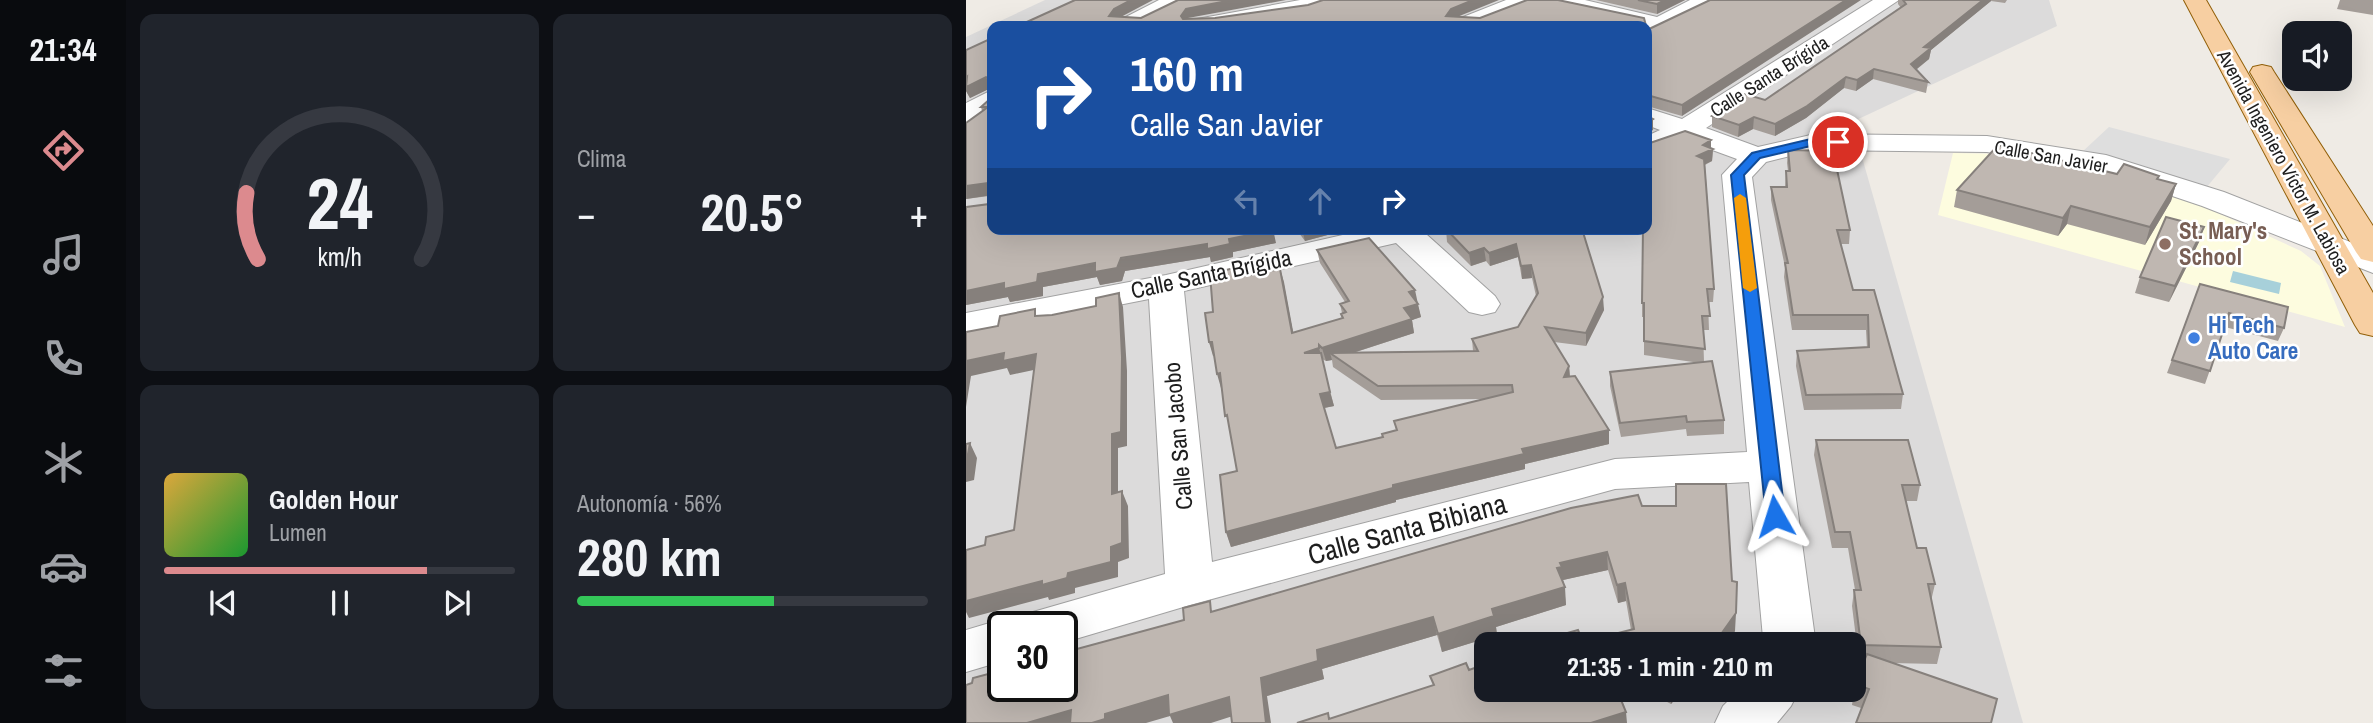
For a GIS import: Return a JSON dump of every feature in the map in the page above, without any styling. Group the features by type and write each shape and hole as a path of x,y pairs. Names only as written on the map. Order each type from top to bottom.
{"main road":[{"name":"Avenida Ingeniero Víctor M. Labiosa","path":"2195,0 2373,325"},
{"name":"Avenida Ingeniero Víctor M. Labiosa","path":"2217,0 2373,252"}],"street":[{"path":"1136,21 1176,0"},
{"path":"1225,21 1293,9 1325,0"},
{"path":"1473,21 1525,0"},
{"path":"1557,0 1630,21"},
{"path":"1654,28 1706,0"},
{"name":"Calle Santa Brígida","path":"1652,144 1684,130 1888,0"},
{"path":"966,114 987,101"},
{"path":"1652,118 1756,156 1737,175 1788,632"},
{"name":"Calle San Javier","path":"1756,156 1815,142 1987,144 2106,164 2218,201 2373,263"},
{"path":"2218,201 2288,207 2305,199"},
{"name":"Calle Santa Brígida","path":"966,324 1166,285 1391,235"},
{"path":"1413,235 1482,304"},
{"name":"Calle San Jacobo","path":"1166,285 1191,586"},
{"name":"Calle Santa Bibiana","path":"1078,618 1615,474 1770,467"},
{"path":"966,651 987,645"},
{"path":"1743,723 1761,702"}],"shaded area":[{"path":"1045,0 2049,0 2057,26 1852,122 2023,723 966,723 966,37 987,27 987,235 1652,235 1652,21 1000,21"},
{"path":"2109,127 2230,159 2206,188 2081,153"},
{"name":"St. Mary's School","path":"1953,153 2002,154 2079,166 2196,203 2301,251 2320,266 2345,327 1938,215"}],"water":[{"path":"2233,271 2281,283 2279,294 2230,282"}],"building":[{"path":"1075,0 1131,0 1114,9 1109,16 1141,18 1178,0 1232,0 1186,9 1181,16 1183,19 1215,18 1308,5 1323,0 1473,0 1451,9 1446,16 1480,18 1527,0 1558,0 1644,18 1645,21 1029,21"},
{"path":"1638,0 1665,0 1657,4"},
{"path":"1710,0 1846,0 1682,105 1652,96 1652,28"},
{"path":"1903,0 1983,0 1924,47 1931,48 1911,64 1928,82 1874,69 1857,80 1846,77 1807,106 1775,124 1754,117 1739,125 1712,116 1745,94 1765,100 1906,4"},
{"path":"987,40 987,78 966,87 967,77 966,50"},
{"path":"987,108 987,183 966,186 966,123"},
{"path":"1685,131 1711,140 1703,145 1713,149 1697,156 1704,159 1714,289 1707,289 1710,316 1702,316 1705,349 1644,341 1643,235 1652,235 1652,142"},
{"path":"1998,145 2117,174 2124,164 2159,176 2157,179 2176,184 2150,227 2071,206 2063,218 1957,190"},
{"path":"1788,150 1833,151 1850,230 1837,230 1853,290 1874,290 1903,394 1806,395 1797,351 1869,347 1868,315 1793,315 1785,263 1788,263 1771,187 1787,187 1786,171 1790,171"},
{"path":"987,204 987,235 1249,235 1229,239 1230,244 1207,249 1207,244 1121,258 1117,268 1095,272 1095,263 1038,274 1037,282 1004,289 1004,283 966,291 966,207"},
{"path":"2166,217 2204,227 2175,286 2140,277"},
{"path":"1452,235 1584,235 1603,297 1586,333 1545,327 1569,366 1564,377 1575,376 1609,430 1522,449 1524,454 1393,485 1393,488 1226,532 1220,475 1237,471 1227,415 1225,416 1220,373 1217,374 1205,313 1213,312 1210,274 1234,268 1235,278 1280,269 1292,333 1343,318 1341,314 1346,312 1340,304 1349,301 1317,250 1369,238 1415,290 1409,292 1418,304 1404,308 1412,319 1322,348 1319,345 1319,348 1304,353 1321,353 1330,392 1320,394 1336,448 1383,437 1382,434 1397,430 1394,421 1513,392 1512,385 1378,386 1330,353 1478,351 1472,339 1518,327 1538,293 1531,265 1521,266 1516,244 1489,253 1484,248 1469,253"},
{"path":"2200,284 2288,307 2284,328 2229,313 2210,371 2172,360"},
{"path":"1119,293 1121,432 1112,434 1112,494 1122,491 1122,543 1111,547 1111,562 1068,573 1067,578 1042,585 1042,581 966,601 966,550 985,545 986,537 1014,530 1036,354 1003,361 1004,353 966,361 966,332 998,326 1000,316 1035,309 1035,316 1052,315 1096,306 1096,298"},
{"path":"1712,361 1724,420 1687,422 1686,416 1620,423 1610,372"},
{"path":"1816,440 1908,440 1920,485 1902,485 1917,548 1926,548 1935,584 1928,584 1941,647 1866,645 1866,632 1859,632 1854,590 1861,590 1850,532 1835,532"},
{"path":"970,443 966,465 966,444"},
{"path":"1676,484 1726,484 1732,581 1737,582 1736,613 1723,632 1622,632 1634,629 1625,583 1617,585 1607,552 1560,563 1562,567 1557,568 1565,587 1492,609 1494,616 1438,634 1433,617 1317,650 1318,661 1261,678 1266,723 1232,723 1229,697 1169,715 1168,695 1105,714 1105,719 1092,723 1070,723 1071,710 1027,723 966,723 966,685 972,683 973,678 987,674 987,702 1078,702 1078,649 1184,620 1183,608 1210,601 1211,612 1571,508 1638,495 1642,506 1676,506"},
{"path":"1867,654 1997,699 1991,723 1856,723 1869,689 1866,688"},
{"path":"1466,663 1469,670 1474,668 1474,702 1622,702 1626,712 1591,723 1297,723 1328,713 1329,719 1434,685 1430,676"}],"slow traffic":[{"path":"1740,198 1750,288"}],"place":[{"name":"St. Mary's School","path":"2165,244"},
{"name":"Hi Tech Auto Care","path":"2194,338"}],"route":[{"path":"1775,516 1737,175 1756,156 1815,142 1838,142"}]}
